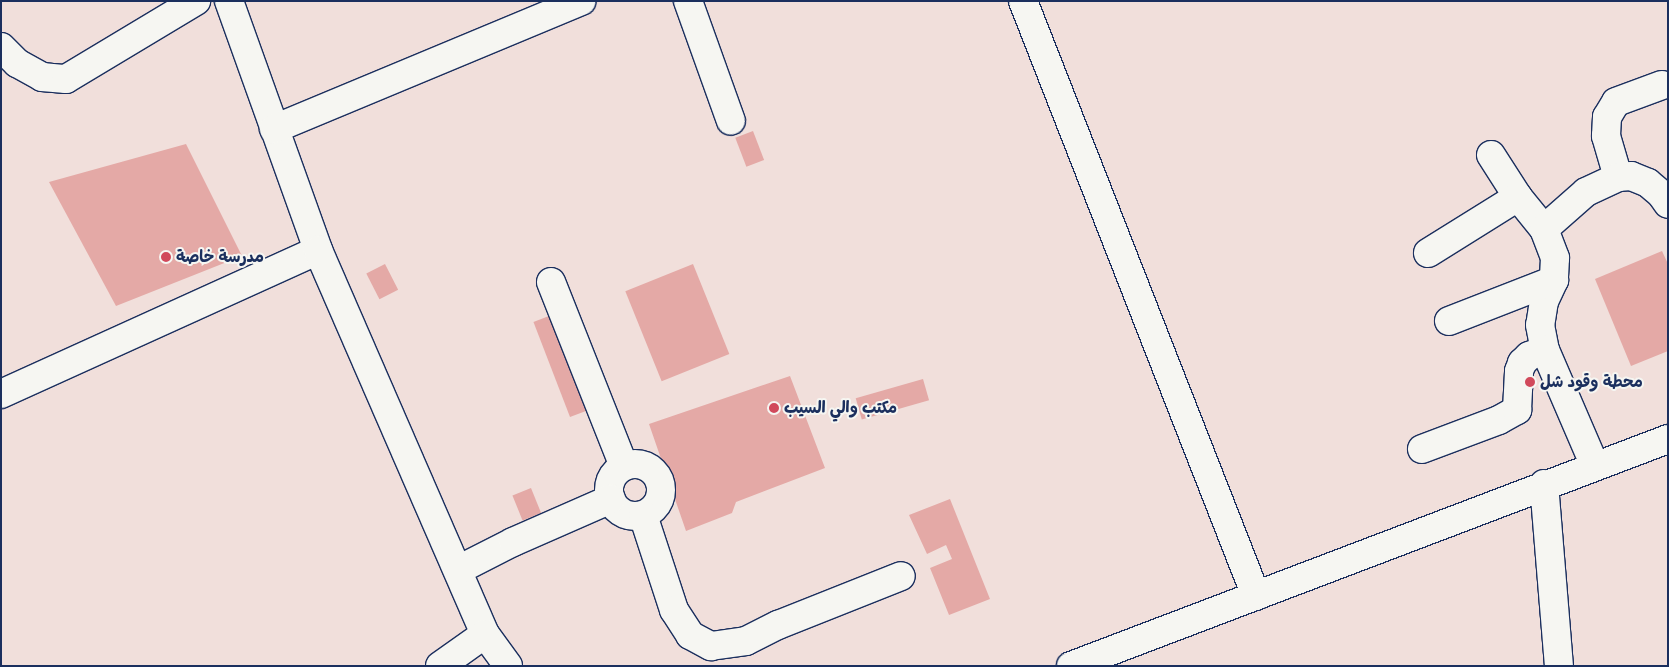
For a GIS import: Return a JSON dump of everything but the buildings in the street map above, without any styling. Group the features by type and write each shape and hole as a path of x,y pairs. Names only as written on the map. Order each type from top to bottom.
{"street":[{"path":"1,47 17,63 42,77 66,79 196,1"},
{"path":"229,1 318,250 486,634 508,666"},
{"path":"274,129 582,1"},
{"path":"688,1 730,121"},
{"path":"1023,1 1256,596"},
{"path":"1618,177 1606,136 1607,117 1616,102 1662,85"},
{"path":"1491,155 1518,197 1544,229 1555,258 1554,280 1544,301 1540,325 1545,350 1595,466"},
{"path":"1544,229 1586,192 1618,177 1631,176 1648,183 1661,194 1668,204"},
{"path":"1428,253 1518,197"},
{"path":"1,394 318,250"},
{"path":"1449,321 1554,280"},
{"path":"551,282 624,466"},
{"path":"1422,449 1499,420 1518,410 1519,371 1522,363 1529,356 1545,350"},
{"path":"1071,666 1544,484 1668,439"},
{"path":"639,463 650,468 658,475 662,485 661,496 656,506 643,514 626,514 617,508 611,499 609,488 612,478 624,466 639,463"},
{"path":"1544,484 1559,666"},
{"path":"458,570 513,542 611,499"},
{"path":"643,514 674,610 690,635 711,646 746,641 778,625 901,576"},
{"path":"440,666 486,634"}],"place":[{"name":"مدرسة خاصة","path":"166,257"},
{"name":"محطة وقود شل","path":"1530,382"},
{"name":"مكتب والي السيب","path":"774,408"}]}
